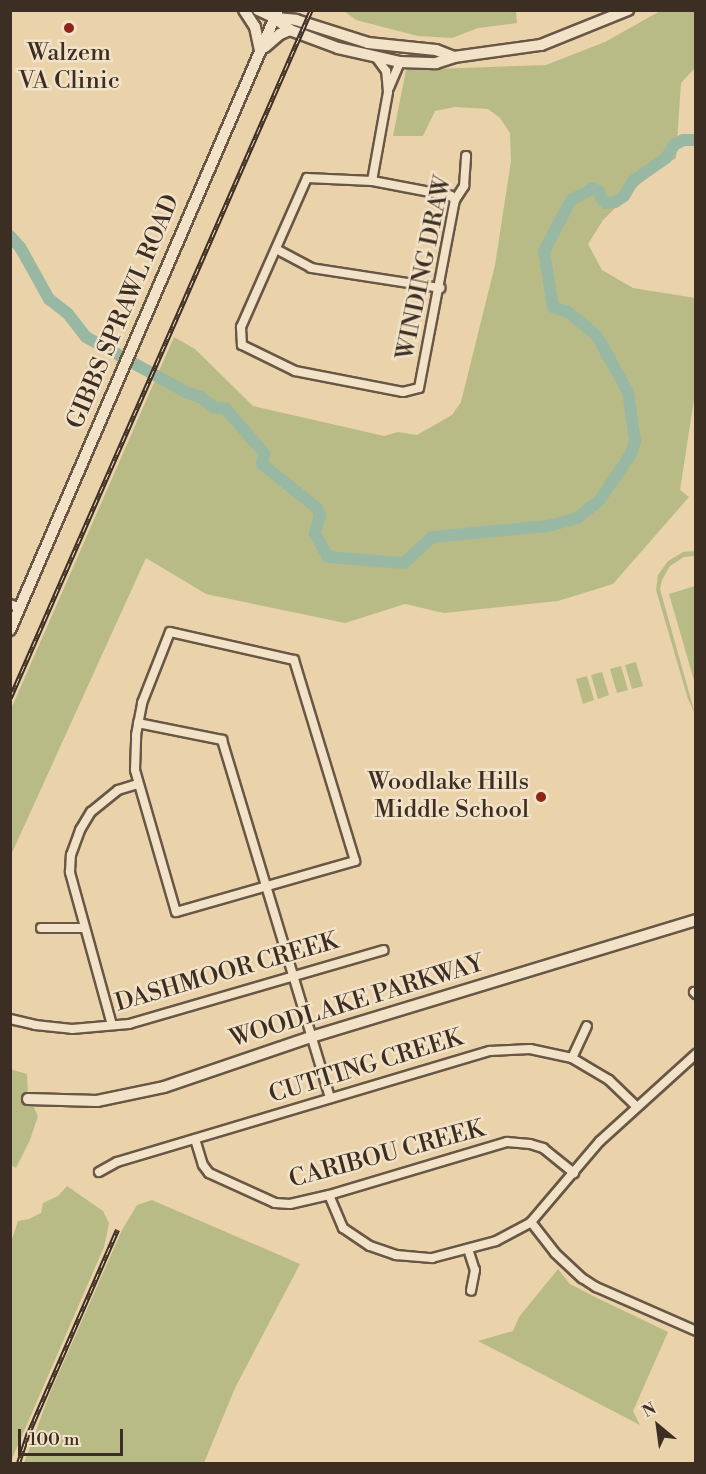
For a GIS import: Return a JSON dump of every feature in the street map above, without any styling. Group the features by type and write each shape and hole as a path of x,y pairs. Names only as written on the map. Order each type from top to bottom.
{"main road":[{"path":"244,10 255,27 260,51 280,34 290,30"},
{"path":"258,10 295,15 352,39 398,48 436,50 454,57"},
{"path":"277,14 290,30 328,45 400,62 436,63 454,57 541,45 628,10"},
{"name":"GIBBS SPRAWL ROAD","path":"10,630 15,606 140,331 277,14"},
{"name":"WOODLAKE PARKWAY","path":"28,1099 69,1102 127,1096 164,1087 311,1037 696,920"}],"street":[{"path":"376,57 386,71 388,92"},
{"path":"372,181 388,92 400,62"},
{"name":"WINDING DRAW","path":"276,249 241,327 242,345 294,371 402,392 419,388 440,288 455,200 464,186 466,156"},
{"path":"440,288 311,268 276,249 307,178 372,181 451,196 455,200"},
{"path":"170,632 294,660 355,861 176,912 135,770 138,723 146,686 170,632"},
{"path":"138,723 222,740 330,1098"},
{"path":"112,1026 70,872 71,855 80,831 91,812 118,790 138,784"},
{"path":"41,928 84,928"},
{"name":"DASHMOOR CREEK","path":"10,1019 64,1028 112,1026 147,1019 383,950"},
{"path":"572,1058 587,1026"},
{"name":"CUTTING CREEK","path":"99,1172 117,1162 490,1051 530,1049 572,1058 609,1080 636,1106"},
{"path":"329,1195 343,1228 370,1246 415,1258 432,1258 496,1241 531,1222 600,1141 696,1054"},
{"name":"CARIBOU CREEK","path":"195,1139 209,1173 263,1199 290,1204 329,1195 507,1142 530,1144 543,1148 574,1173"},
{"path":"531,1222 555,1253 582,1278 596,1287 696,1331"},
{"path":"468,1250 475,1270 471,1291"}],"green space":[{"path":"662,10 695,11 695,68 681,83 676,158 649,175 603,220 588,244 602,270 633,288 695,298 695,393 680,490 689,497 613,584 558,601 444,613 405,604 345,623 206,594 146,558 11,855 11,709 174,337 195,349 253,406 384,436 398,432 417,435 452,415 461,402 495,265 511,161 510,133 500,118 488,109 455,107 435,111 423,136 393,136 406,70 546,65 605,42"},
{"path":"344,11 516,11 517,23 478,28 452,38 418,36 356,20"},
{"path":"695,551 695,556 684,557 670,566 660,589 695,714 688,699 656,590 658,575 668,561 683,552"},
{"path":"696,586 695,684 669,594"},
{"path":"636,662 643,686 632,689 625,665"},
{"path":"621,666 628,690 617,693 610,669"},
{"path":"602,672 609,695 598,699 591,675"},
{"path":"587,676 594,700 583,704 576,679"},
{"path":"10,1069 27,1074 28,1095 38,1116 30,1140 16,1168 11,1165"},
{"path":"67,1186 103,1211 109,1223 104,1247 11,1461 11,1242 18,1221 41,1213 43,1203 58,1196"},
{"path":"152,1200 300,1264 235,1388 204,1463 24,1463 50,1393 122,1230 137,1205"},
{"path":"558,1269 570,1284 668,1332 633,1411 640,1425 478,1341 513,1331 519,1317"}],"waterway":[{"path":"10,236 20,247 49,299 68,314 86,337 188,393 200,397 216,408 225,408 264,453 262,464 317,508 320,515 315,534 328,557 404,563 432,537 548,526 577,518 599,501 631,454 635,441 628,392 597,336 568,312 553,307 544,251 571,200 592,189 599,191 606,203 615,202 624,196 633,181 666,158 674,145 683,140 696,140"}],"railway":[{"path":"10,698 311,10"},
{"path":"18,1464 28,1434 117,1230"}],"place":[{"name":"Walzem VA Clinic","path":"69,28"},
{"name":"Woodlake Hills Middle School","path":"541,797"}]}
